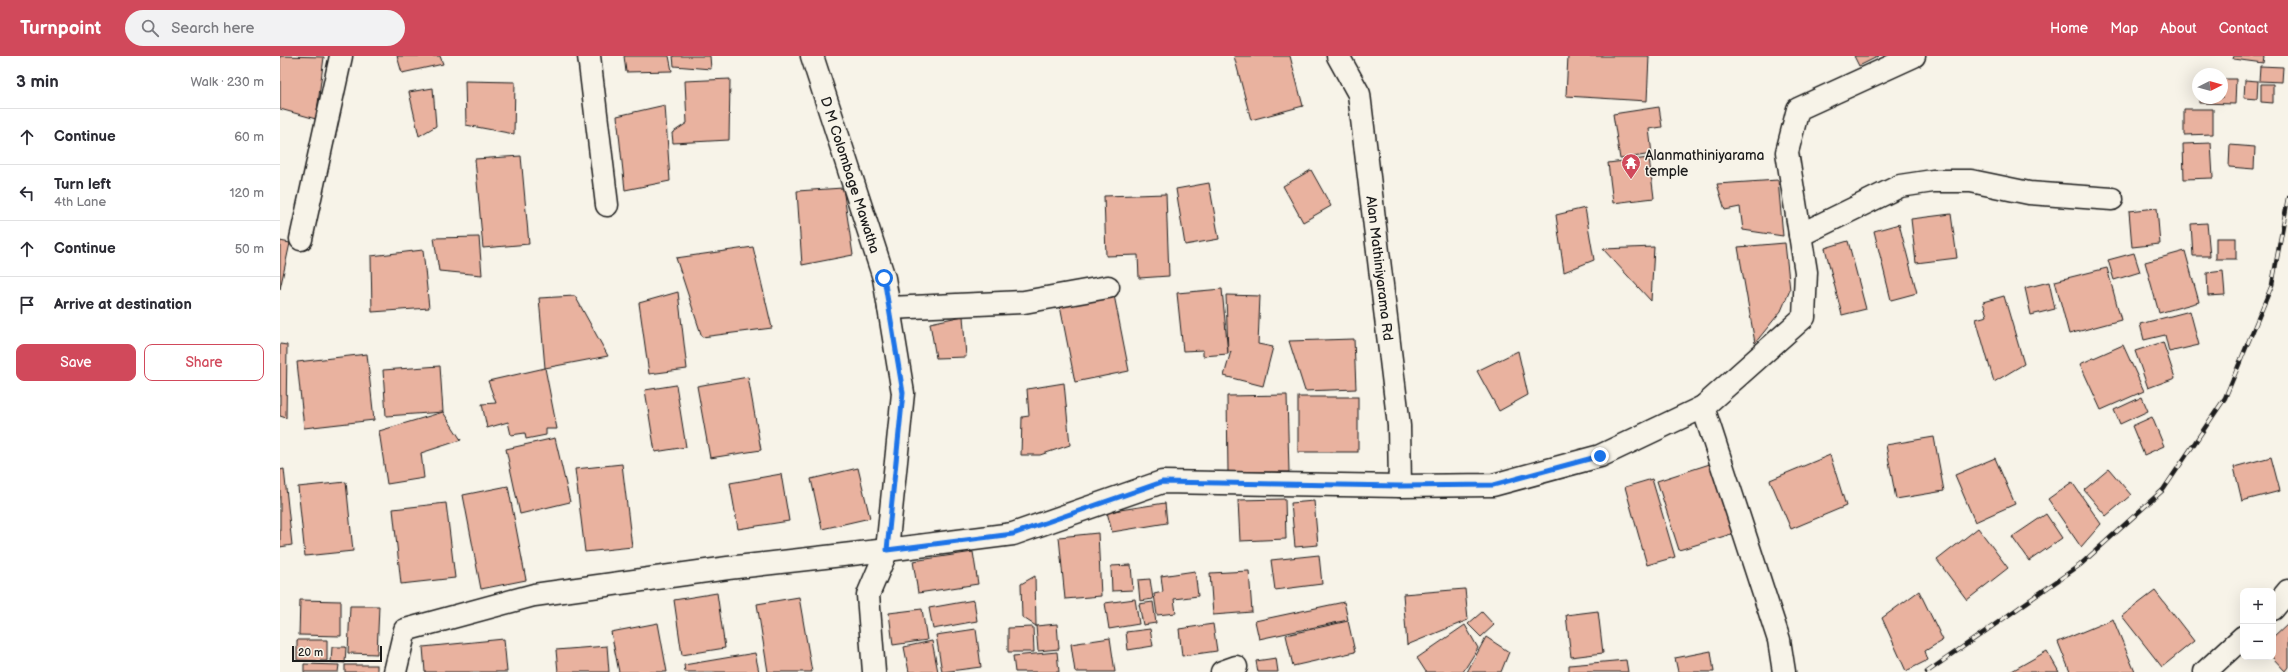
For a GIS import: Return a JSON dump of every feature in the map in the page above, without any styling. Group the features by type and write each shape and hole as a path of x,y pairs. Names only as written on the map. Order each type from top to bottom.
{"street":[{"path":"301,239 341,56"},
{"path":"589,56 607,205"},
{"name":"D M Colombage Mawatha","path":"812,56 884,278 903,393 887,550 868,595 874,672"},
{"name":"Alan Mathiniyarama Rd","path":"1338,56 1359,94 1399,426 1400,486"},
{"path":"395,672 405,630 534,595 728,568 1013,534 1162,482 1400,486 1493,485 1600,456 1703,407 1804,317 1806,272 1787,152 1798,109 1914,56"},
{"path":"1800,235 1900,186 1933,181 1971,181 2029,193 2112,199"},
{"path":"889,308 1024,302 1108,287"},
{"path":"1703,407 1779,640 1784,672"},
{"path":"2276,605 2288,591"},
{"path":"2205,672 2240,640"}],"building":[{"path":"280,56 324,57 316,119 280,109"},
{"path":"397,56 440,56 443,64 402,73"},
{"path":"624,56 669,56 672,71 626,72"},
{"path":"673,56 710,56 711,69 674,66"},
{"path":"1234,56 1290,56 1303,106 1251,120"},
{"path":"1568,56 1649,56 1647,101 1566,96"},
{"path":"1854,56 1879,56 1859,66"},
{"path":"2234,56 2264,56 2263,63 2233,59"},
{"path":"2260,66 2283,67 2282,82 2259,81"},
{"path":"730,79 729,140 673,143 672,133 687,123 685,81"},
{"path":"2228,79 2236,79 2235,104 2228,104"},
{"path":"2245,80 2258,81 2257,99 2244,98"},
{"path":"465,81 515,82 514,134 466,125"},
{"path":"2261,84 2273,84 2273,103 2261,102"},
{"path":"433,88 436,126 419,136 409,92"},
{"path":"665,105 670,181 625,190 617,116"},
{"path":"1659,107 1662,127 1649,129 1652,154 1620,159 1613,114"},
{"path":"2184,109 2213,109 2213,134 2184,135"},
{"path":"2211,143 2213,178 2184,179 2183,144"},
{"path":"2230,145 2255,147 2254,169 2229,167"},
{"path":"521,156 529,244 483,248 475,159"},
{"name":"Alanmathiniyarama temple","path":"1649,158 1654,198 1613,203 1608,163"},
{"path":"1311,170 1331,206 1303,222 1283,186"},
{"path":"1778,180 1783,236 1743,230 1740,207 1725,210 1717,184"},
{"path":"1209,183 1219,239 1185,245 1176,189"},
{"path":"843,188 853,255 802,265 797,191"},
{"path":"1166,194 1169,276 1139,278 1138,255 1106,256 1104,196"},
{"path":"1585,208 1594,260 1564,272 1556,215"},
{"path":"2157,208 2160,244 2132,247 2129,211"},
{"path":"1951,214 1957,258 1916,263 1911,219"},
{"path":"2207,223 2210,256 2193,256 2191,224"},
{"path":"1899,224 1917,293 1891,300 1874,231"},
{"path":"479,237 482,275 439,271 434,238"},
{"path":"2216,238 2236,238 2236,259 2216,259"},
{"path":"280,241 290,243 280,289"},
{"path":"1848,241 1866,309 1842,315 1825,248"},
{"path":"1785,243 1790,290 1781,311 1755,343 1738,247"},
{"path":"753,247 772,328 702,337 676,258"},
{"path":"1654,247 1651,301 1603,249"},
{"path":"423,250 429,308 372,312 371,256"},
{"path":"2185,251 2199,302 2159,313 2145,262"},
{"path":"2134,253 2140,272 2114,280 2108,260"},
{"path":"2107,268 2121,320 2069,334 2055,281"},
{"path":"2223,271 2225,295 2208,296 2207,273"},
{"path":"2049,282 2055,309 2031,315 2025,288"},
{"path":"1222,289 1228,354 1203,356 1203,350 1183,351 1177,293"},
{"path":"678,292 687,369 649,374 639,303"},
{"path":"1114,295 1129,371 1075,382 1060,306"},
{"path":"1226,295 1260,296 1258,344 1273,347 1263,386 1224,376 1231,351 1228,354"},
{"path":"575,296 608,356 545,368 539,298"},
{"path":"2004,296 2024,364 1994,382 1976,319 1987,316 1983,302"},
{"path":"2190,311 2199,345 2169,352 2165,335 2144,340 2140,324"},
{"path":"963,316 966,357 936,358 930,323"},
{"path":"1354,339 1356,389 1305,391 1289,341"},
{"path":"2163,342 2175,378 2148,388 2135,351"},
{"path":"280,344 287,345 286,418 280,416"},
{"path":"2123,345 2144,391 2101,410 2080,364"},
{"path":"1518,351 1528,395 1499,411 1477,371"},
{"path":"367,354 374,420 304,428 297,362"},
{"path":"440,366 443,412 386,416 383,370"},
{"path":"545,368 557,429 546,429 546,435 526,439 525,433 511,435 508,422 487,428 482,404 496,403 488,381"},
{"path":"748,377 761,450 710,458 697,386"},
{"path":"1064,383 1070,445 1040,455 1021,455 1022,417 1029,416 1027,389"},
{"path":"676,385 686,447 655,452 645,390"},
{"path":"1287,395 1289,472 1228,472 1227,396"},
{"path":"1298,397 1358,397 1358,452 1298,452"},
{"path":"2142,397 2148,411 2120,424 2114,410"},
{"path":"443,412 461,440 421,453 424,478 387,484 379,431"},
{"path":"2152,417 2164,446 2144,455 2132,426"},
{"path":"1934,437 1944,491 1896,499 1886,445"},
{"path":"555,438 570,502 520,514 506,449"},
{"path":"1830,455 1846,506 1791,529 1770,480"},
{"path":"2271,457 2280,491 2242,501 2234,467"},
{"path":"1995,458 2015,504 1975,522 1955,475"},
{"path":"1716,462 1738,532 1679,550 1657,481"},
{"path":"622,464 632,547 585,552 575,469"},
{"path":"858,468 870,518 822,529 811,479"},
{"path":"284,469 292,545 280,547 280,470"},
{"path":"2109,469 2131,495 2106,516 2084,490"},
{"path":"781,474 789,521 738,529 730,483"},
{"path":"1652,479 1675,557 1647,565 1625,487"},
{"path":"346,482 353,551 305,556 298,487"},
{"path":"2072,482 2101,524 2081,547 2048,499"},
{"path":"508,486 526,580 481,589 463,495"},
{"path":"1285,499 1286,539 1240,541 1238,500"},
{"path":"1314,501 1318,545 1295,547 1291,503"},
{"path":"446,503 455,578 401,584 393,509"},
{"path":"1165,503 1167,523 1112,532 1107,512"},
{"path":"2046,514 2062,538 2029,561 2012,537"},
{"path":"1978,528 2008,568 1967,600 1937,560"},
{"path":"1098,533 1101,596 1065,599 1059,537"},
{"path":"973,552 978,584 918,593 913,561"},
{"path":"1319,555 1322,584 1275,590 1271,560"},
{"path":"1131,565 1133,590 1112,591 1111,566"},
{"path":"1195,571 1198,596 1174,599 1176,613 1157,615 1154,594 1163,592 1161,576"},
{"path":"1249,571 1252,612 1213,615 1210,573"},
{"path":"1035,576 1036,626 1022,617 1021,584"},
{"path":"1150,579 1153,599 1140,601 1138,580"},
{"path":"1465,589 1468,620 1407,645 1403,594"},
{"path":"1919,591 1943,640 1925,651 1928,660 1906,671 1882,618"},
{"path":"2155,591 2194,641 2162,667 2122,616"},
{"path":"717,593 725,648 682,655 674,600"},
{"path":"799,597 812,672 768,672 757,604"},
{"path":"1135,599 1139,624 1109,629 1105,603"},
{"path":"300,600 341,601 341,636 299,635"},
{"path":"974,600 977,621 933,629 929,608"},
{"path":"1153,602 1156,623 1143,625 1139,604"},
{"path":"1344,602 1348,620 1259,639 1255,621"},
{"path":"350,606 379,606 377,654 348,653"},
{"path":"922,609 927,640 893,645 889,613"},
{"path":"1598,611 1603,653 1571,657 1566,615"},
{"path":"1482,612 1494,625 1481,637 1468,624"},
{"path":"2113,619 2135,672 2070,672 2058,642"},
{"path":"1348,621 1355,652 1293,666 1286,635"},
{"path":"658,623 667,672 619,672 611,632"},
{"path":"2288,623 2288,667 2285,671 2275,660 2276,660 2276,634"},
{"path":"1057,624 1059,649 1038,651 1036,626"},
{"path":"1213,624 1217,651 1182,656 1179,629"},
{"path":"1465,625 1478,648 1463,672 1426,672 1417,658"},
{"path":"1033,627 1034,652 1008,652 1008,628"},
{"path":"976,629 981,667 942,672 936,635"},
{"path":"1150,629 1153,646 1128,650 1126,632"},
{"path":"1486,637 1509,652 1501,672 1467,672"},
{"path":"1110,638 1115,672 1075,672 1071,644"},
{"path":"504,639 507,672 425,672 423,647"},
{"path":"297,640 327,640 327,661 297,660"},
{"path":"932,641 938,672 909,672 904,647"},
{"path":"607,646 609,672 558,672 556,650"},
{"path":"332,647 346,647 345,663 331,662"},
{"path":"1711,651 1714,672 1678,672 1675,658"},
{"path":"2047,651 2059,672 2010,672"},
{"path":"1057,652 1059,672 1015,672 1013,656"},
{"path":"755,653 759,672 685,672 684,665"},
{"path":"1276,658 1278,672 1258,672 1256,661"},
{"path":"1626,660 1628,672 1569,672 1569,665"},
{"path":"304,664 339,665 338,672 304,672"},
{"path":"345,665 377,665 377,672 345,672"}],"railway":[{"path":"1927,672 2080,565 2163,490 2225,398 2272,285 2288,198"}],"place":[{"name":"Alanmathiniyarama temple","path":"1631,180"}],"route":[{"path":"884,278 903,393 887,550 1013,534 1162,482 1400,486 1493,485 1600,456"}]}
